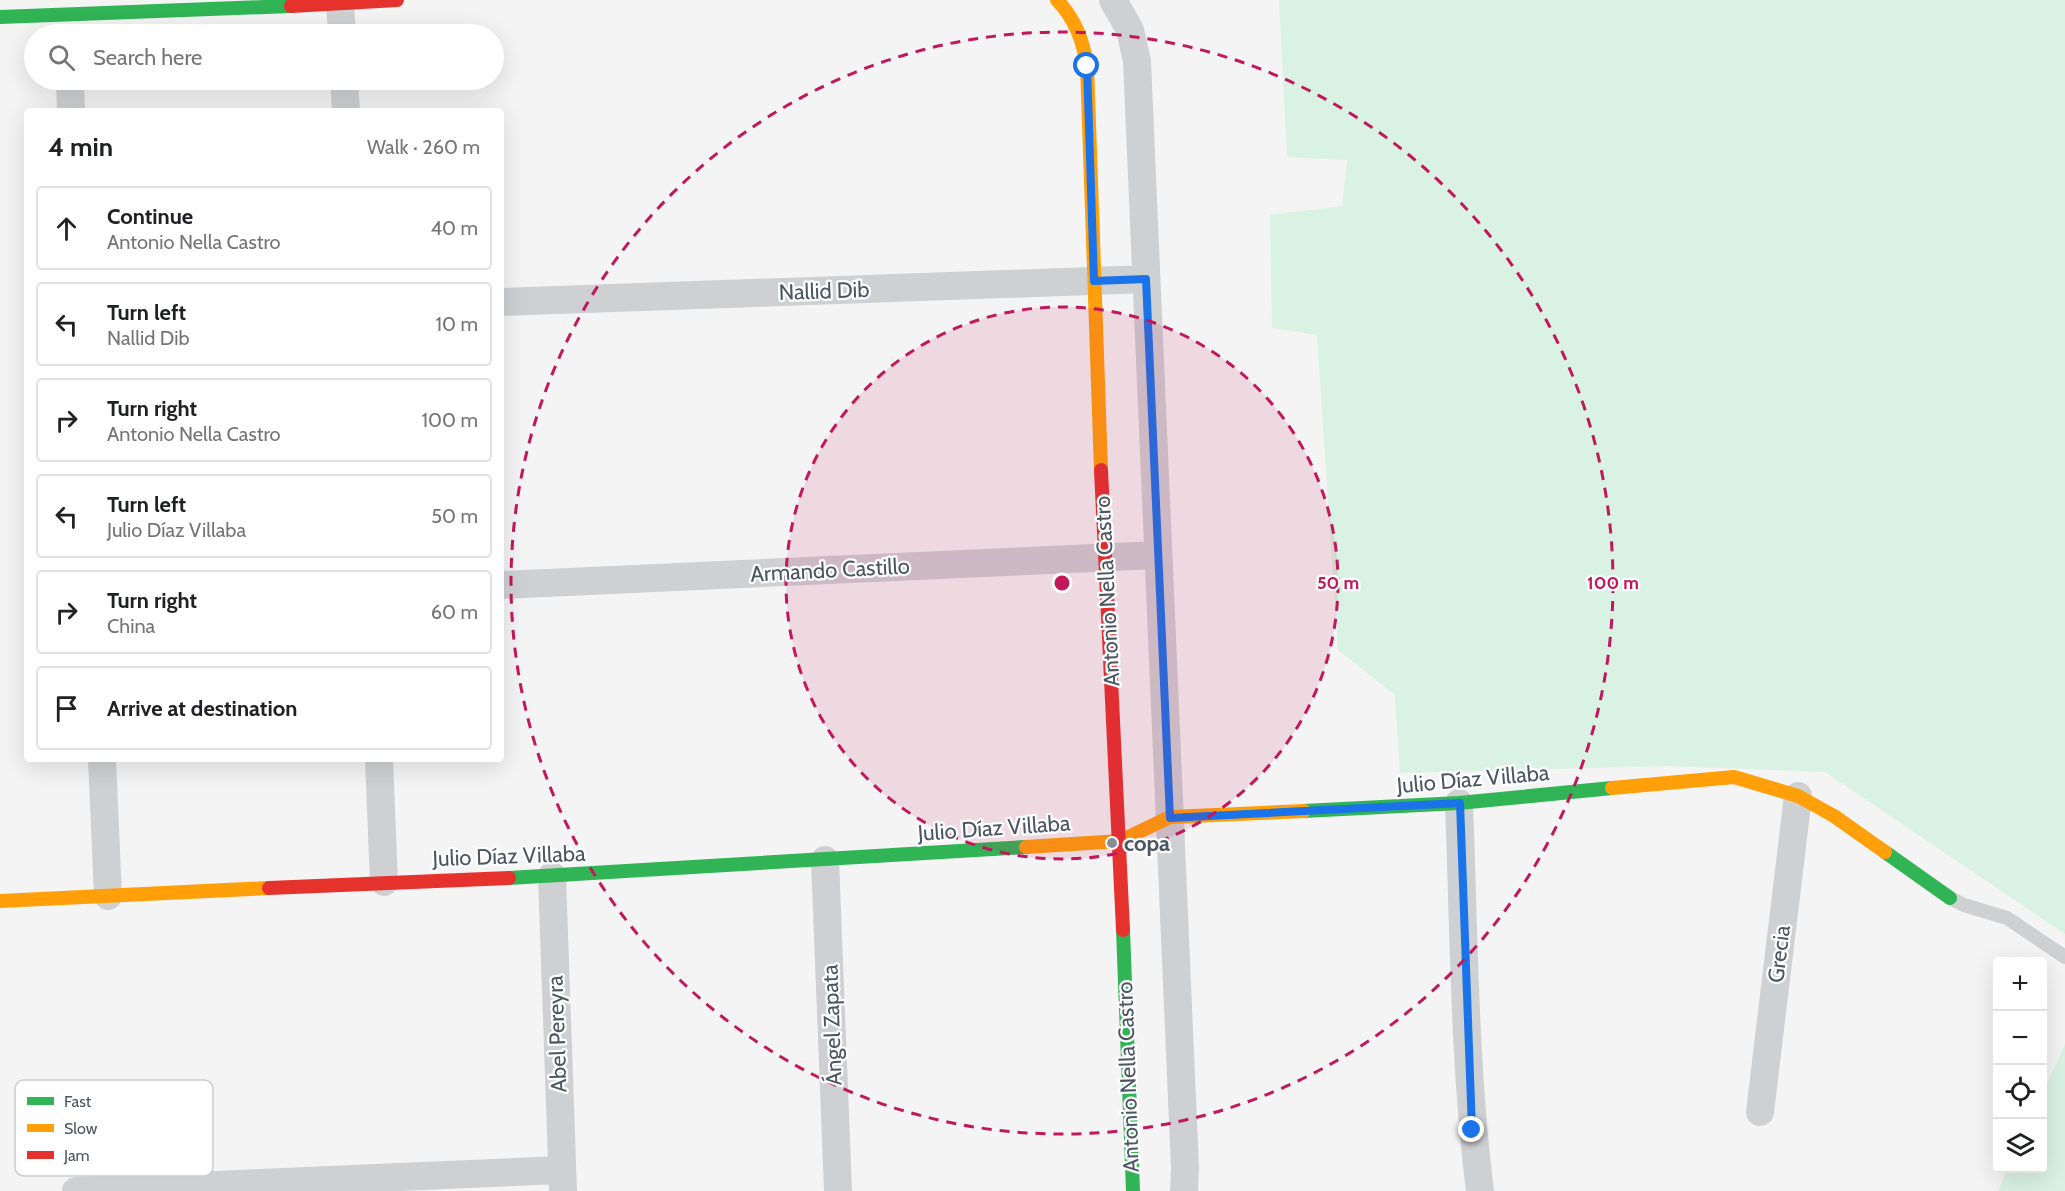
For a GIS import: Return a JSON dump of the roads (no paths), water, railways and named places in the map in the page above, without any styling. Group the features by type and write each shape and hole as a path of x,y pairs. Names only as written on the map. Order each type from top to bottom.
{"street":[{"path":"80,24 397,0"},
{"name":"Antonio Nella Castro","path":"1057,0 1074,20 1083,40 1087,66 1104,557 1120,841 1133,1191"},
{"path":"1113,0 1130,30 1137,61 1185,1168 1184,1191"},
{"path":"340,4 341,24"},
{"path":"0,17 59,24"},
{"path":"70,90 71,108"},
{"path":"345,90 346,108"},
{"name":"Nallid Dib","path":"504,302 1146,279"},
{"name":"Armando Castillo","path":"504,585 1158,555"},
{"path":"102,762 108,896"},
{"path":"379,762 384,882"},
{"name":"Julio Díaz Villaba","path":"0,901 552,876 1120,841 1170,818 1460,803 1734,777 1798,796 1834,816 1950,898"},
{"name":"Grecia","path":"1760,1112 1798,796"},
{"path":"1460,803 1468,1062 1472,1130 1480,1191"},
{"name":"Ángel Zapata","path":"825,860 838,1191"},
{"name":"Abel Pereyra","path":"552,876 562,1181"},
{"path":"76,1191 562,1181"}],"lane":[{"path":"1950,898 1964,905 2007,918 2065,957"}],"place":[{"name":"copa","path":"1112,843"}]}
